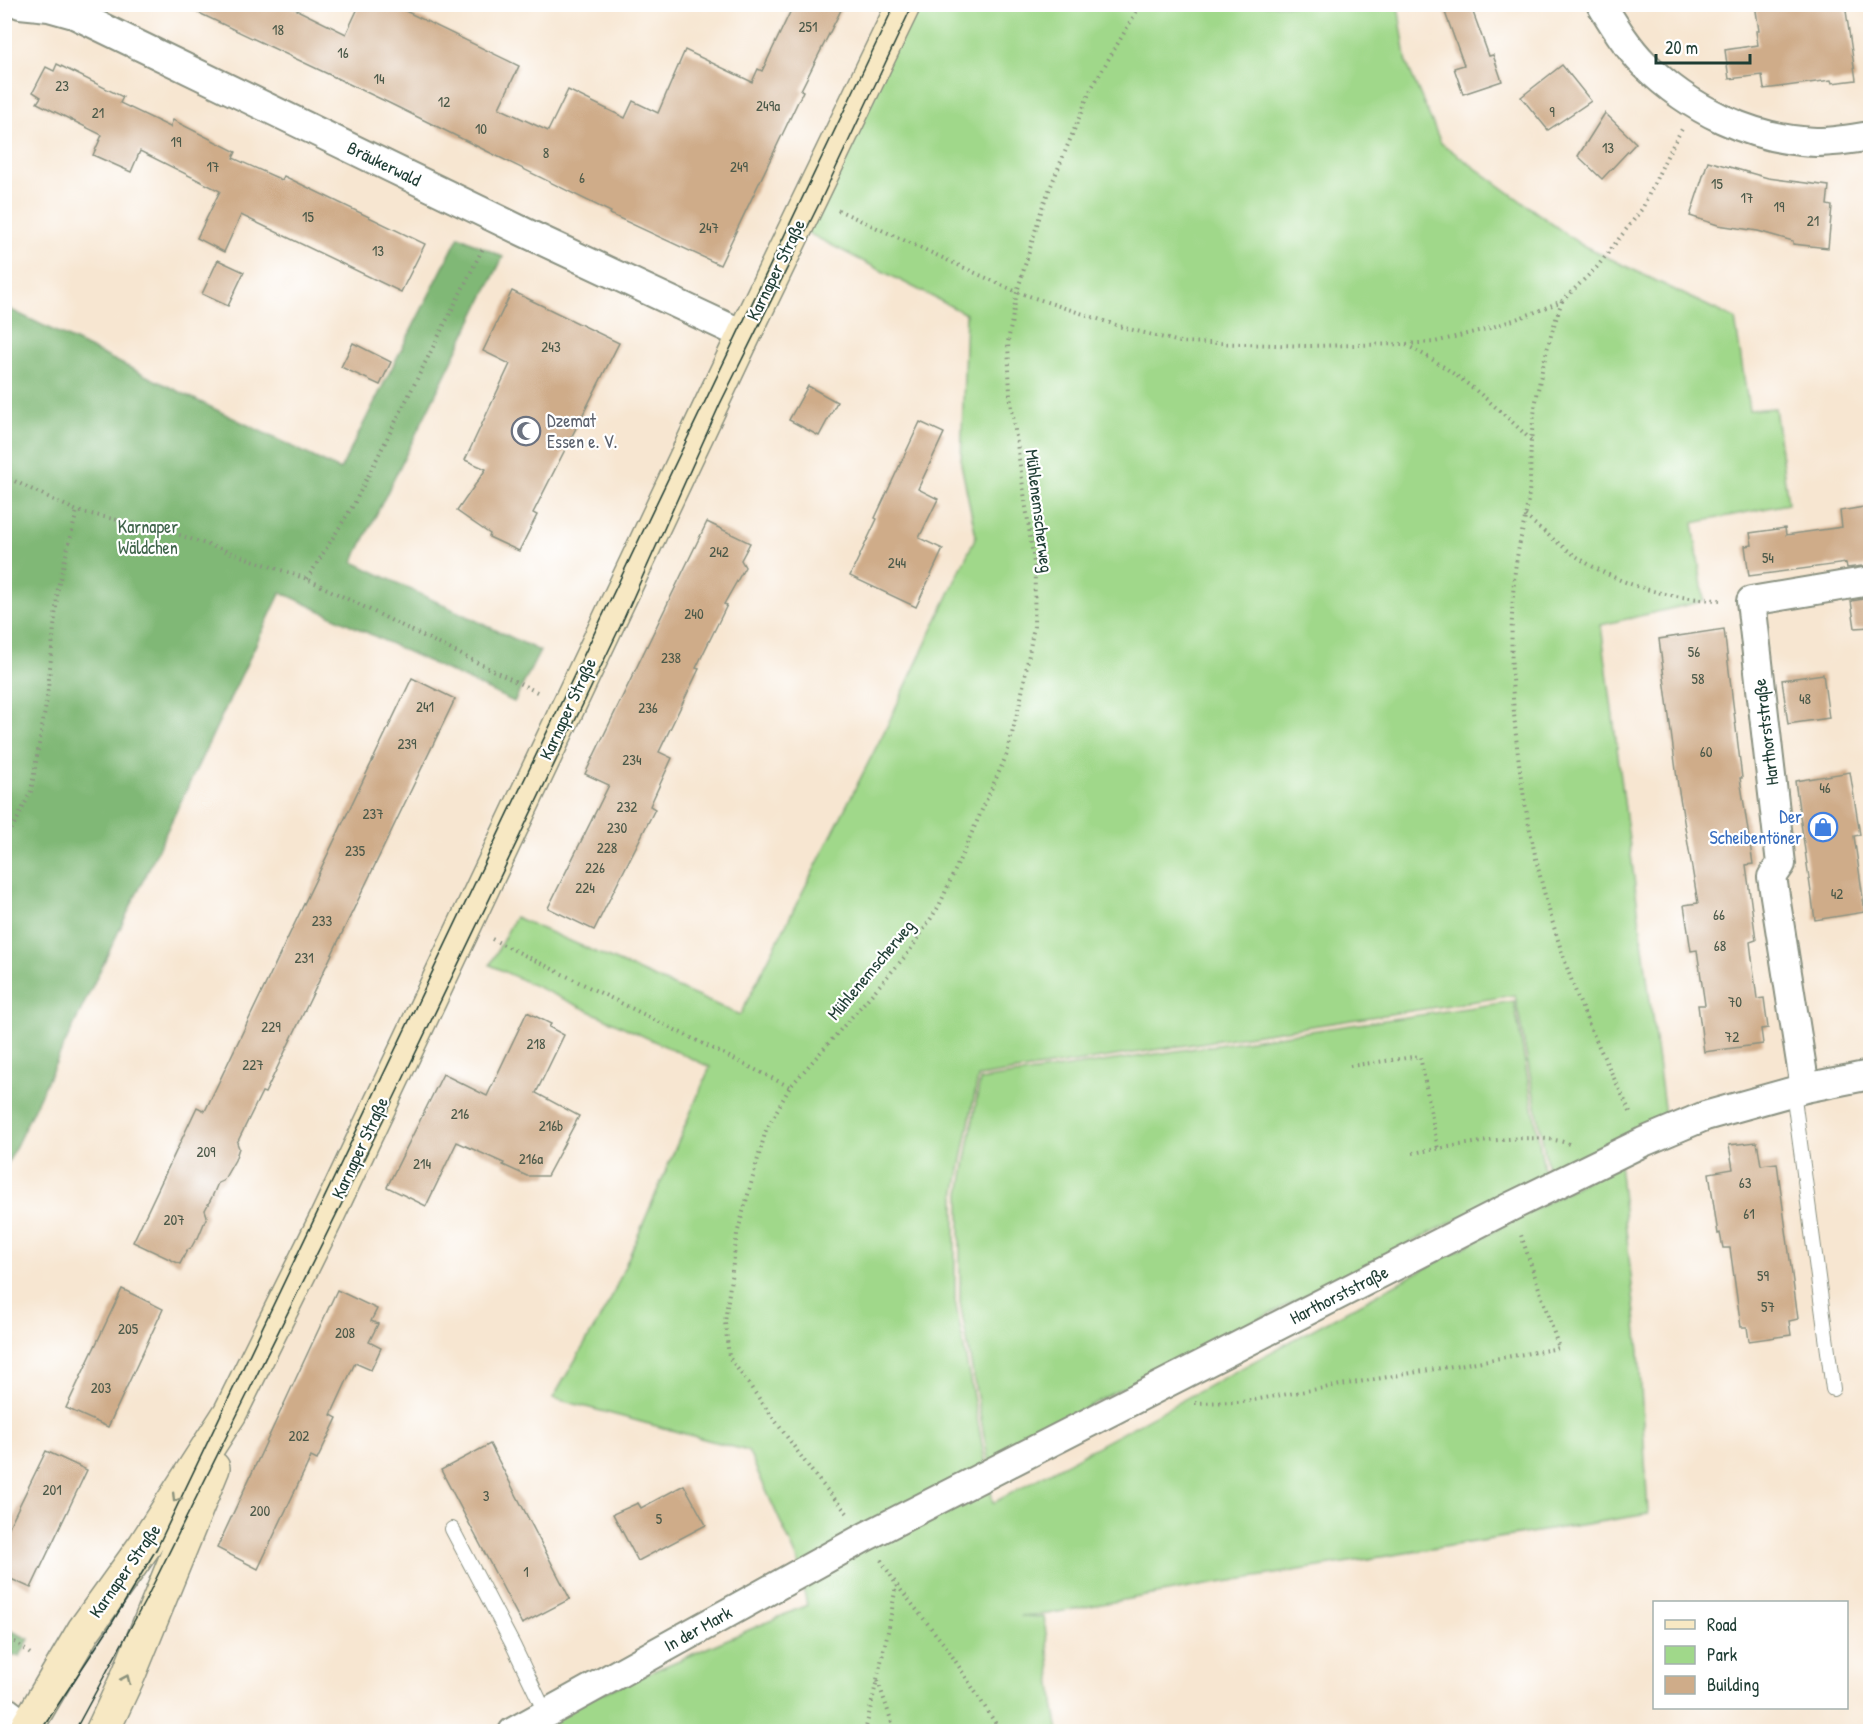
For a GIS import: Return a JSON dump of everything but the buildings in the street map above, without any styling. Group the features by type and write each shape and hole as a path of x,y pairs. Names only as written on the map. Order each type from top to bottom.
{"main road":[{"name":"Karnaper Straße","path":"22,1725 84,1630 145,1545 230,1413 325,1221 744,335 904,4"},
{"name":"Karnaper Straße","path":"102,1731 129,1674 217,1457 230,1413"}],"street":[{"name":"Bräukerwald","path":"20,4 49,6 74,14 744,335"},
{"path":"1601,4 1620,35 1643,63 1671,88 1696,105 1737,125 1779,138 1817,142 1870,136"},
{"path":"1751,601 1870,581"},
{"name":"Harthorststraße","path":"1751,601 1781,864 1772,877 1799,1090"},
{"name":"Harthorststraße","path":"874,1533 1512,1206 1643,1142 1705,1116 1799,1090 1870,1076"},
{"name":"In der Mark","path":"513,1731 874,1533"}],"lane":[{"path":"1799,1090 1833,1389"},
{"path":"452,1529 513,1645 546,1714"}],"path":[{"name":"Mühlenemscherweg","path":"874,1533 847,1512 816,1477 729,1358 725,1322 737,1234 766,1130 790,1087 909,952 939,906 1007,754 1021,698 1035,614 1035,570 1010,395 1008,342 1017,292 1043,205 1090,89 1141,4"},
{"path":"811,198 1017,292 1125,328 1180,342 1308,346 1435,342 1490,328 1533,314 1562,301 1596,267 1642,209 1669,152 1696,105"},
{"path":"307,579 354,504 497,218"},
{"path":"1562,301 1541,372 1532,440 1529,492 1514,580 1512,675 1521,767 1545,898 1577,994 1603,1057 1643,1142"},
{"path":"1405,344 1431,358 1480,392 1532,440"},
{"path":"4,476 77,511 168,531 307,579 520,684 570,706"},
{"path":"4,839 17,820 30,791 47,699 58,587 77,511"},
{"path":"1525,516 1573,554 1597,569 1627,583 1688,599 1751,601"},
{"path":"465,925 790,1087"},
{"path":"1350,1066 1420,1056 1438,1149"},
{"path":"1413,1153 1526,1137 1563,1141 1609,1159"},
{"path":"1151,1391 1200,1404 1241,1402 1559,1348 1512,1206"},
{"path":"866,1731 896,1584 947,1648 1001,1731"},
{"path":"877,1679 895,1731"}],"green space":[{"path":"905,5 1398,5 1407,64 1441,143 1580,244 1735,319 1749,410 1775,408 1788,504 1693,523 1704,601 1601,625 1666,1123 1549,1175 1515,995 978,1077 955,1196 955,1300 993,1503 1619,1163 1639,1352 1648,1514 1200,1586 1047,1614 1020,1616 1044,1617 1059,1731 514,1731 807,1605 797,1558 748,1451 553,1398 610,1301 710,1067 490,965 515,917 740,1015 887,726 976,536 961,464 966,314 798,228"},
{"name":"Karnaper Wäldchen","path":"459,236 503,257 353,562 540,651 514,702 281,592 5,1169 5,307 340,470"},
{"path":"1514,1001 1545,1175 1109,1395 989,1464 960,1302 960,1193 980,1080"},
{"path":"5,1628 29,1639 20,1656 5,1656"}],"tram line":[{"path":"40,1732 112,1623 157,1548 895,4"},
{"path":"74,1732 145,1601 394,1098 620,627 720,404 820,202 913,4"}],"place":[{"name":"Dzemat Essen e. V.","path":"526,431"},
{"name":"Der Scheibentöner","path":"1823,827"}]}
